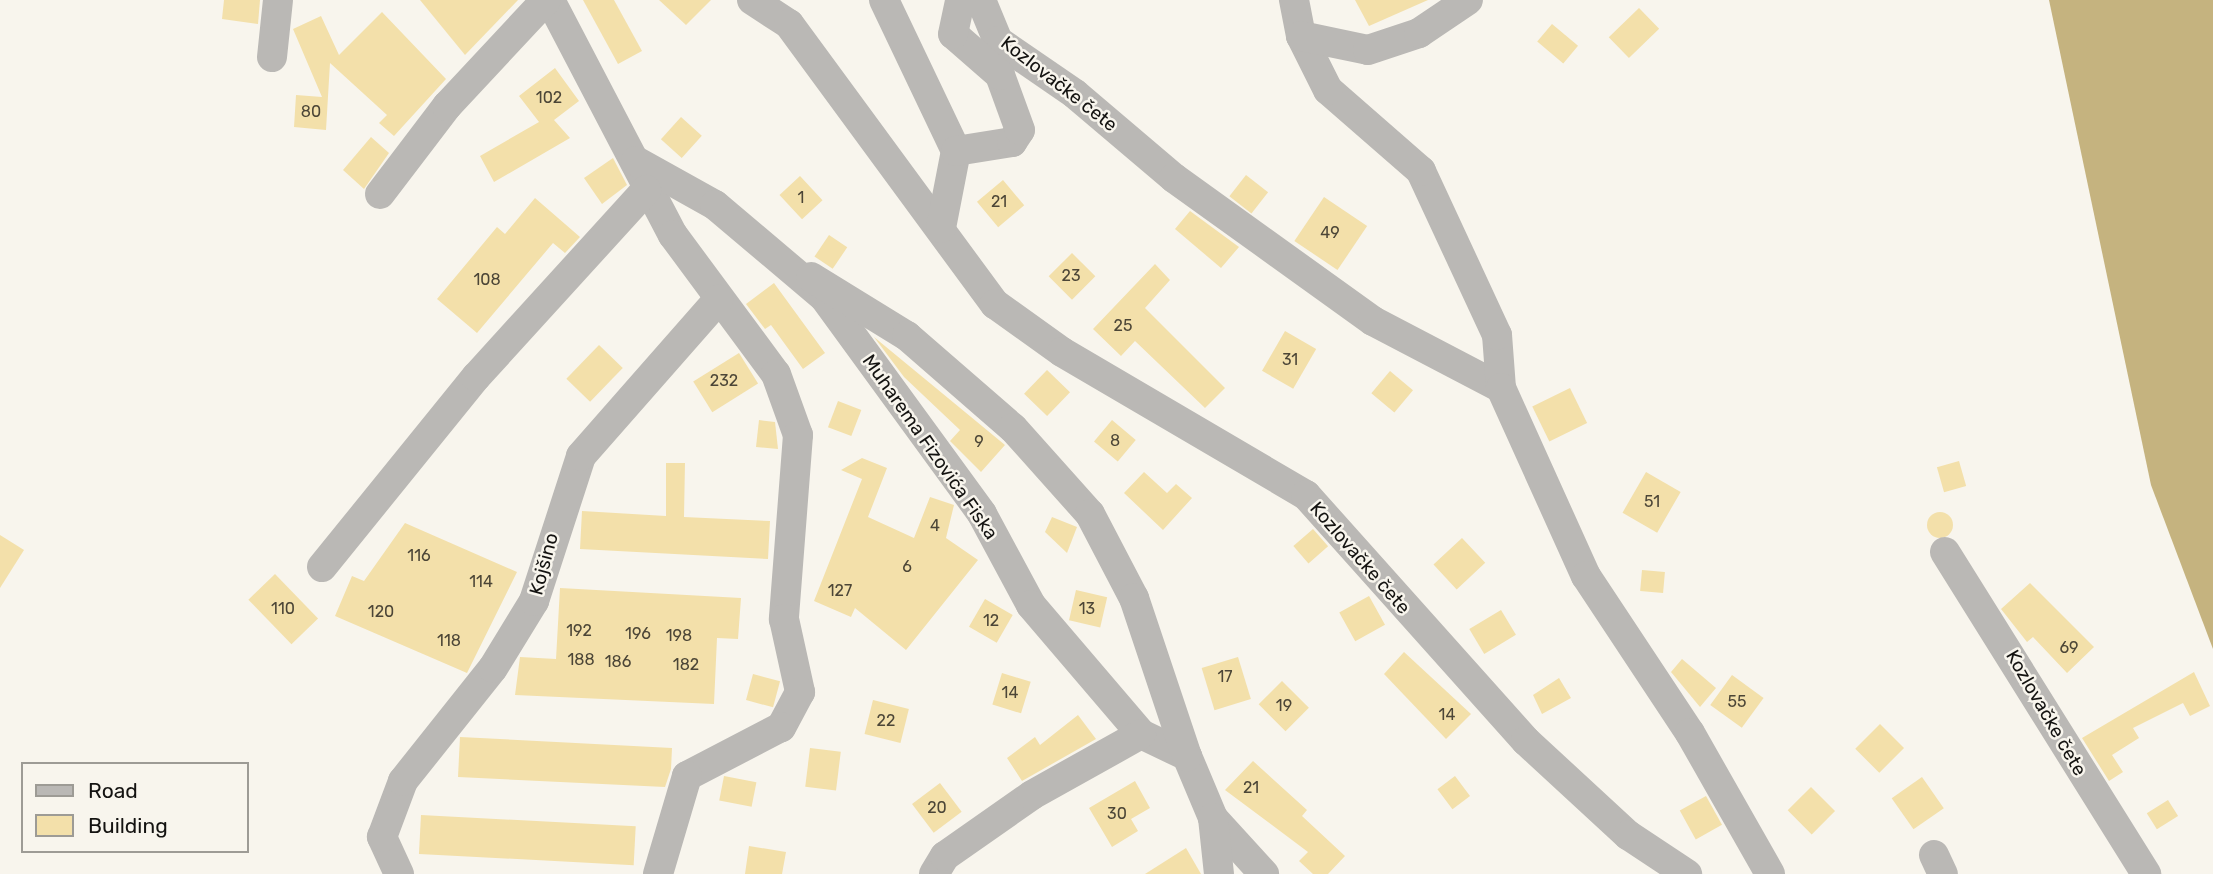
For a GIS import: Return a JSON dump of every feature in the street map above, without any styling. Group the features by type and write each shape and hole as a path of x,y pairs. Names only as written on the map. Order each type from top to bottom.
{"street":[{"path":"272,57 278,0"},
{"path":"380,194 447,106 548,0 636,161 646,190 718,300 776,374 798,435 784,620 800,692 781,727 687,776 658,874"},
{"name":"Kozlovačke čete","path":"752,0 789,24 995,304 1062,352 1306,495 1526,741 1628,835 1688,874"},
{"path":"884,0 956,151 941,229"},
{"name":"Kozlovačke čete","path":"956,151 1012,142 1020,130 1000,75 953,34 960,0"},
{"name":"Kozlovačke čete","path":"981,0 998,41 1074,94 1174,178 1373,321 1500,388"},
{"path":"1294,0 1301,36 1328,90 1421,171 1497,335 1500,388 1586,576 1690,733 1770,874"},
{"path":"1301,36 1368,50 1419,33 1468,0"},
{"name":"Muharema Fizovića Fiska","path":"636,161 715,205 824,297 982,514 1031,605 1141,734 1187,755"},
{"path":"322,567 476,377 646,190"},
{"name":"Muharema Fizovića Fiska","path":"789,266 846,294 907,336 1013,428 1090,514 1134,598 1187,755 1213,818 1265,874"},
{"name":"Kojšino","path":"400,874 382,837 403,781 493,668 534,601 581,456 718,300"},
{"name":"Kozlovačke čete","path":"1945,552 2146,874"},
{"path":"934,874 945,856 1032,795 1141,734"},
{"path":"1213,818 1219,874"}],"shaded area":[{"path":"2049,0 2213,0 2213,649 2151,485"}],"building":[{"path":"224,0 260,0 258,24 222,19"},
{"path":"420,0 518,0 465,55"},
{"path":"583,0 614,0 642,51 618,64"},
{"path":"659,0 711,0 686,25"},
{"path":"1355,0 1428,0 1369,26"},
{"path":"1639,8 1659,29 1629,58 1609,37"},
{"path":"382,12 446,79 394,136 379,123 387,115 330,63 326,130 294,127 296,95 322,97 293,29 321,16 339,55"},
{"path":"1552,24 1578,46 1563,63 1537,42"},
{"path":"555,68 579,101 554,120 570,138 494,182 480,156 539,122 519,96"},
{"path":"681,117 702,136 682,158 661,139"},
{"path":"371,137 389,153 364,189 343,170"},
{"path":"613,158 627,185 602,204 584,178"},
{"path":"1246,175 1268,192 1251,214 1229,196"},
{"path":"800,176 823,200 802,219 780,195"},
{"path":"1003,180 1024,205 998,227 977,202"},
{"path":"1324,197 1367,226 1337,270 1294,241"},
{"path":"535,198 580,237 565,253 553,243 477,333 437,299 497,227 505,234"},
{"path":"1190,211 1239,247 1221,268 1175,229"},
{"path":"829,235 847,247 833,269 814,257"},
{"path":"1072,253 1095,276 1072,300 1049,276"},
{"path":"1155,264 1170,280 1145,308 1225,388 1205,408 1135,341 1121,356 1093,329"},
{"path":"774,283 825,353 803,369 771,325 765,329 746,304"},
{"path":"1285,331 1316,349 1293,389 1262,371"},
{"path":"874,337 1005,445 981,472 950,441 960,430 904,377"},
{"path":"599,345 623,368 590,402 566,379"},
{"path":"739,353 758,384 712,412 693,382"},
{"path":"1047,370 1070,392 1047,416 1024,394"},
{"path":"1390,371 1413,390 1394,412 1371,393"},
{"path":"1570,388 1587,423 1549,441 1532,406"},
{"path":"838,401 861,410 851,436 828,427"},
{"path":"759,420 775,422 778,449 756,447"},
{"path":"1112,420 1136,440 1118,461 1094,441"},
{"path":"862,458 887,468 868,517 914,538 930,497 954,505 946,538 978,560 906,650 855,608 851,617 814,601 862,479 841,470"},
{"path":"1959,461 1966,486 1944,492 1937,467"},
{"path":"666,463 685,463 684,517 770,521 768,559 580,549 582,511 666,516"},
{"path":"1144,472 1167,493 1176,484 1192,498 1163,530 1124,493"},
{"path":"1646,472 1681,492 1657,533 1622,513"},
{"path":"1940,512 1949,516 1953,525 1949,534 1940,538 1931,534 1927,525 1931,516"},
{"path":"1052,517 1077,527 1067,553 1045,532"},
{"path":"405,523 517,572 467,673 335,616 352,576 364,581"},
{"path":"1313,529 1328,546 1308,563 1293,546"},
{"path":"0,535 24,550 0,588"},
{"path":"1462,538 1485,563 1457,589 1433,565"},
{"path":"1642,570 1665,572 1663,593 1640,591"},
{"path":"275,574 318,619 291,644 248,600"},
{"path":"2030,583 2094,647 2067,673 2033,637 2027,642 2001,609"},
{"path":"560,588 741,598 738,639 717,638 714,704 515,695 520,657 556,659"},
{"path":"1076,590 1107,597 1100,627 1069,620"},
{"path":"1369,596 1385,625 1355,641 1339,612"},
{"path":"985,599 1013,615 997,643 969,627"},
{"path":"1501,610 1516,635 1484,654 1469,629"},
{"path":"1404,652 1471,714 1446,739 1384,674"},
{"path":"1238,657 1251,699 1215,710 1202,668"},
{"path":"1682,659 1716,688 1700,707 1671,672"},
{"path":"2194,672 2210,706 2190,716 2183,703 2133,728 2139,738 2112,755 2123,772 2109,781 2082,738"},
{"path":"1002,673 1031,682 1021,713 992,705"},
{"path":"753,674 780,681 773,707 746,700"},
{"path":"1732,675 1764,698 1742,728 1710,705"},
{"path":"1559,678 1571,698 1542,714 1533,695"},
{"path":"1282,681 1309,708 1286,731 1259,704"},
{"path":"873,700 909,709 900,743 865,734"},
{"path":"1078,715 1096,739 1022,781 1007,758 1035,737 1040,745"},
{"path":"1880,724 1904,748 1879,773 1855,749"},
{"path":"460,737 672,748 671,769 665,787 458,777"},
{"path":"810,748 841,752 836,790 805,787"},
{"path":"1253,761 1307,810 1302,816 1345,856 1328,874 1313,874 1299,861 1308,852 1225,790"},
{"path":"724,776 756,782 752,807 719,801"},
{"path":"1455,776 1470,796 1452,809 1437,789"},
{"path":"1922,777 1944,808 1913,829 1892,798"},
{"path":"1135,781 1150,808 1131,819 1138,831 1112,847 1089,808"},
{"path":"940,783 962,812 934,833 912,804"},
{"path":"1811,787 1835,811 1812,834 1788,810"},
{"path":"1706,796 1722,825 1696,839 1680,811"},
{"path":"2168,800 2178,816 2157,829 2147,813"},
{"path":"421,815 636,826 634,865 419,854"},
{"path":"749,846 786,852 782,874 745,874"},
{"path":"1186,848 1201,874 1145,874"}]}
